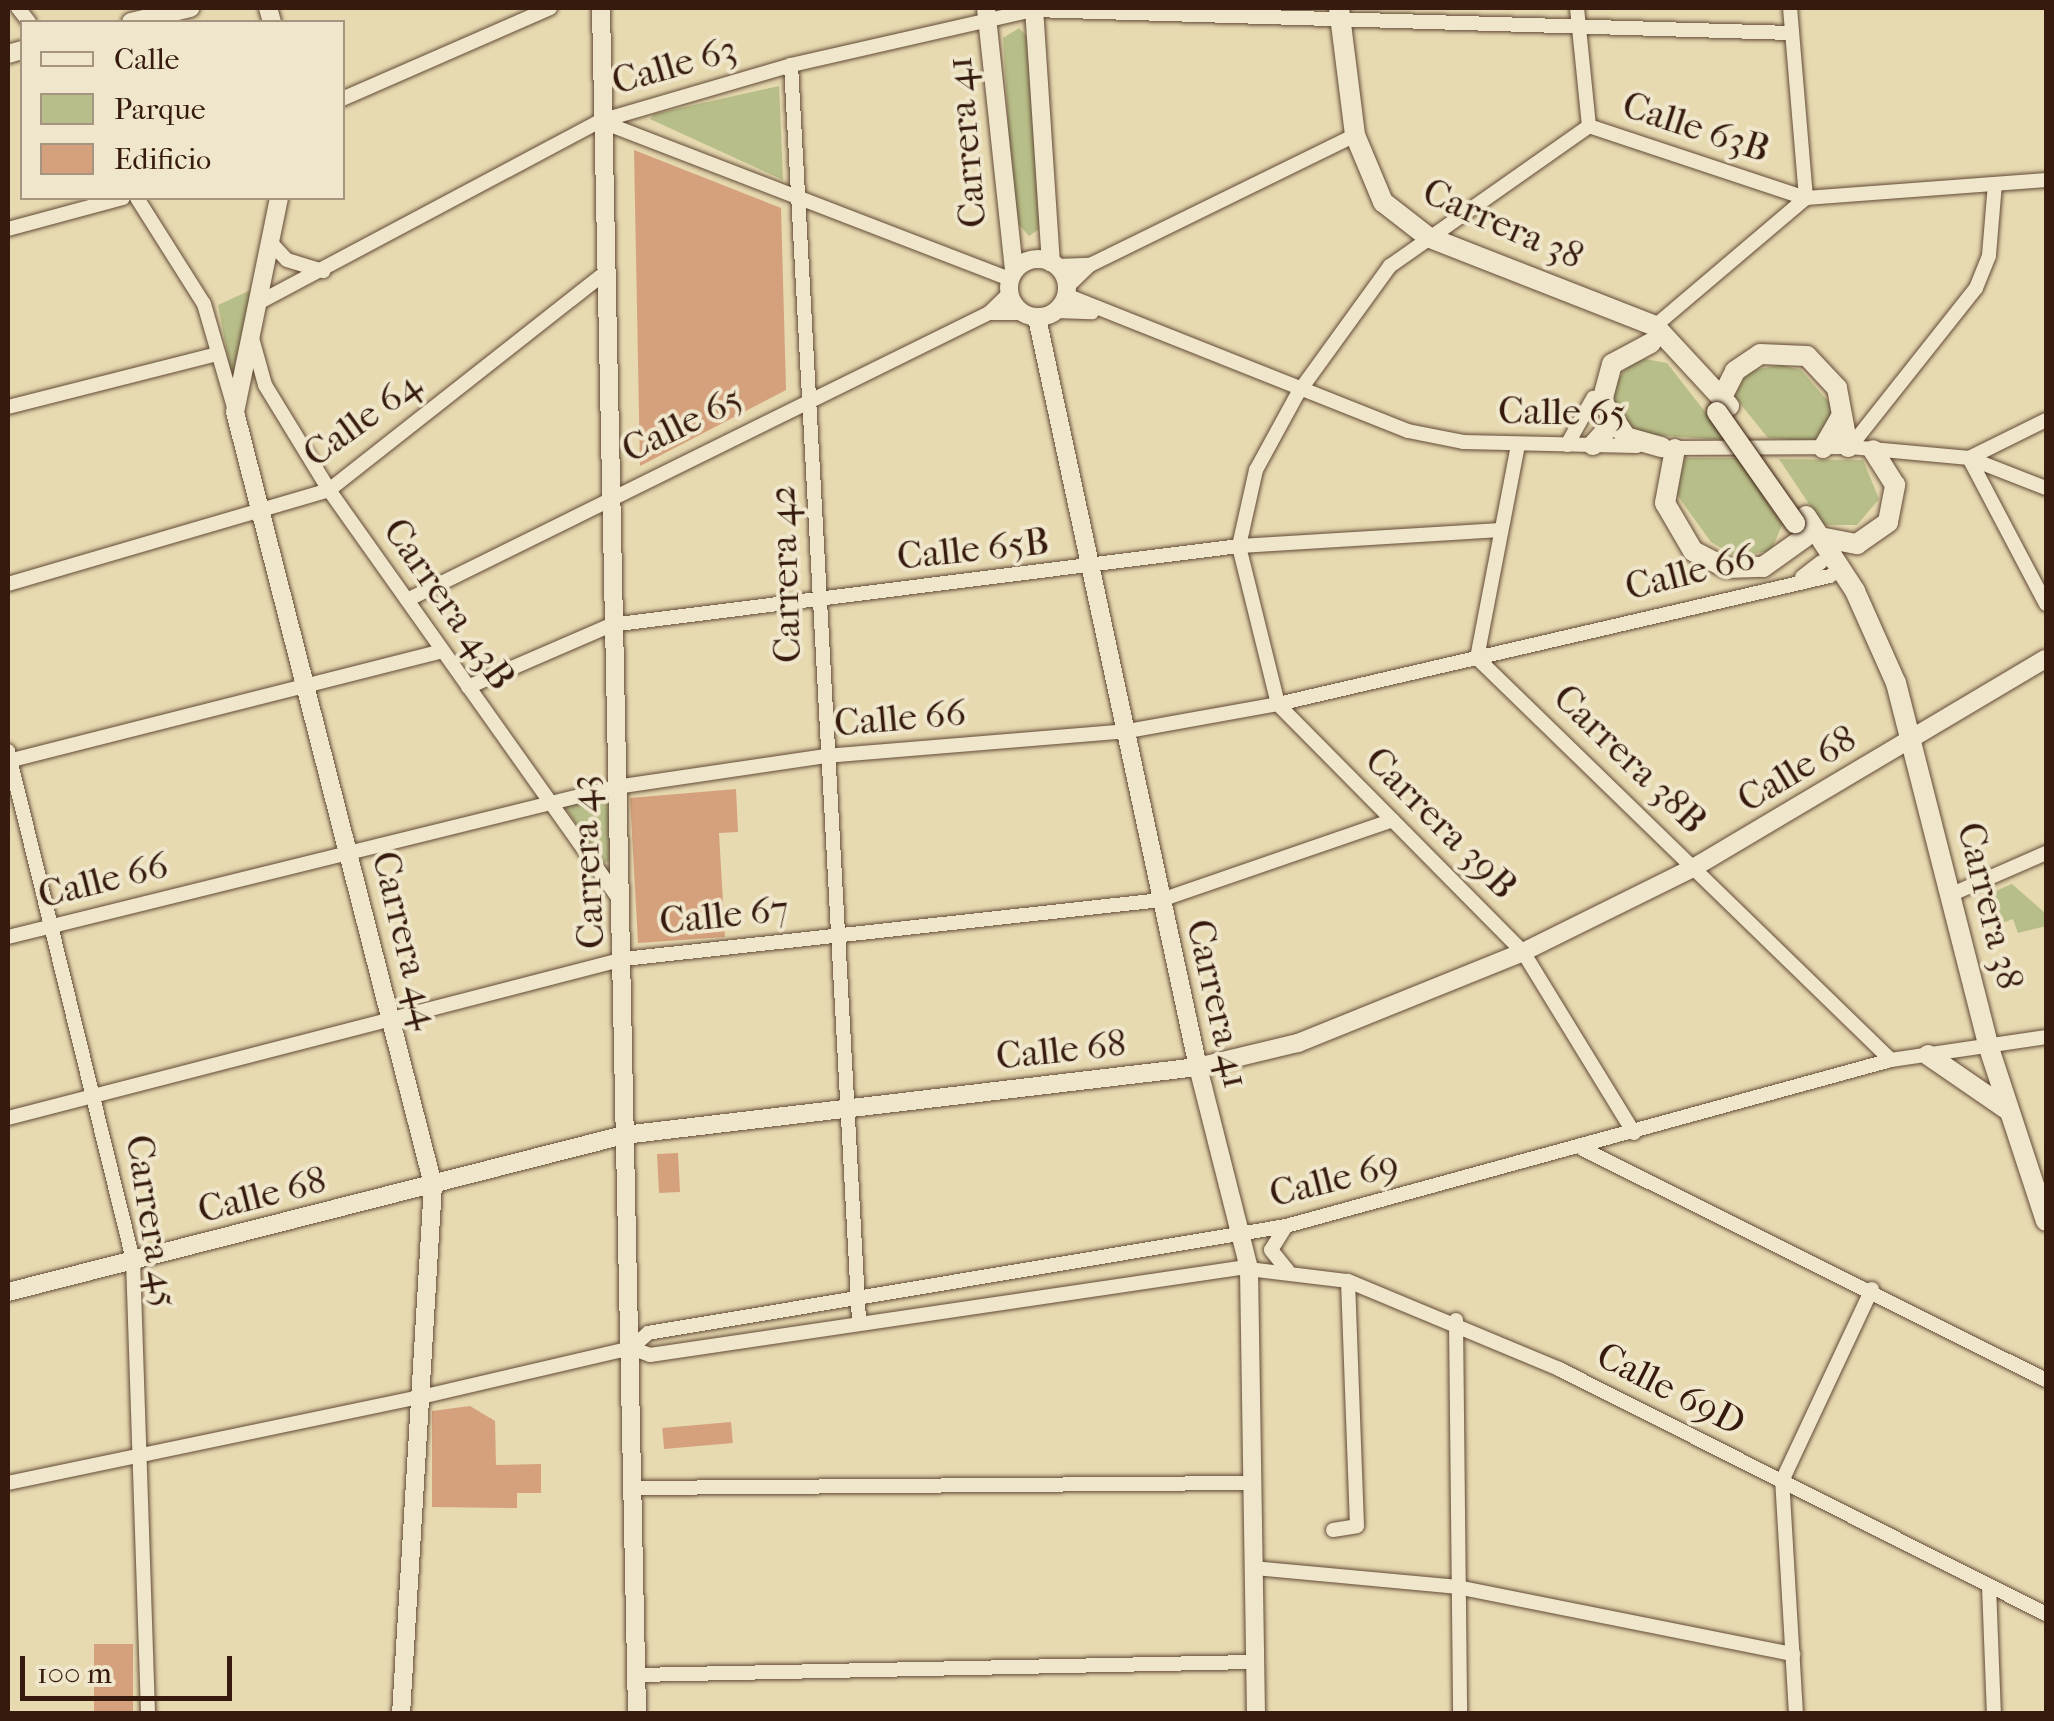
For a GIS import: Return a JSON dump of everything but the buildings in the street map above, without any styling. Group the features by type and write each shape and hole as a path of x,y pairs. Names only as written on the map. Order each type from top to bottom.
{"main road":[{"name":"Carrera 38","path":"1339,14 1354,135 1383,202 1428,237 1618,312 1653,335 1723,405 1860,610 1896,683 1988,1046 2046,1221"},
{"path":"1653,335 1620,355 1606,375 1602,400 1612,424 1626,438 1668,448 1665,503 1692,551 1745,570 1780,560 1807,528 1857,544 1888,522 1895,485 1873,450"},
{"path":"1723,405 1747,361 1789,352 1830,375 1849,447"},
{"path":"1823,448 1841,417"},
{"path":"1592,445 1612,424"},
{"name":"Carrera 38","path":"1807,528 1826,569 1860,610"},
{"path":"1928,1055 2008,1111"}],"street":[{"path":"139,20 190,8"},
{"path":"345,98 550,8"},
{"name":"Carrera 43","path":"600,8 600,121 613,493 611,625 637,1488 638,1714"},
{"path":"1577,8 1589,126"},
{"path":"1653,335 1806,198 1790,8"},
{"name":"Calle 63","path":"256,304 600,121 986,14 1034,9 1339,14 1580,31 1792,33"},
{"name":"Carrera 41","path":"1034,9 1054,264"},
{"name":"Carrera 41","path":"986,14 1011,281"},
{"name":"Carrera 42","path":"791,65 859,1319"},
{"path":"600,121 798,194 1011,281 1050,305"},
{"name":"Calle 63B","path":"1238,546 1256,470 1298,393 1377,281 1428,237 1589,126 1806,198 2046,180"},
{"path":"1050,305 1090,265 1354,135"},
{"path":"1849,447 1976,288 1988,255 1995,184"},
{"path":"8,229 116,200"},
{"path":"137,200 192,278 235,412"},
{"name":"Carrera 44","path":"279,200 235,412 311,684 433,1185 401,1714"},
{"path":"271,243 287,260 324,271"},
{"path":"1011,281 1027,260 1090,265"},
{"path":"1050,305 1054,264"},
{"name":"Calle 64","path":"8,584 262,513 328,490 605,273"},
{"name":"Calle 65","path":"989,313 1011,281"},
{"name":"Carrera 41","path":"1050,305 1094,569 1161,900 1198,1068 1249,1268 1256,1714"},
{"name":"Calle 65","path":"407,600 613,493 989,313 1050,305 1093,312 1298,393 1408,431 1518,445 1849,447 1969,458 2046,488"},
{"name":"Carrera 43B","path":"251,333 265,386 328,490 620,900"},
{"path":"8,407 218,354"},
{"path":"1568,445 1594,398"},
{"path":"2046,420 1969,458 2046,604"},
{"path":"1478,658 1498,530 1518,445"},
{"name":"Calle 65B","path":"468,687 611,625 1094,569 1238,546 1498,530"},
{"path":"1238,546 1278,704"},
{"name":"Calle 66","path":"8,937 616,787 826,756 1128,731 1278,704 1478,658 1826,569"},
{"path":"8,758 442,651"},
{"name":"Carrera 38B","path":"1478,658 1891,1060"},
{"name":"Calle 68","path":"8,1292 624,1135 1198,1068 1298,1043 1524,952 1695,868 2046,659"},
{"name":"Carrera 39B","path":"1278,704 1524,952 1630,1134"},
{"name":"Carrera 45","path":"8,758 98,1094 133,1260 144,1455 148,1714"},
{"name":"Calle 67","path":"8,1118 624,959 1161,900 1392,820"},
{"path":"1952,894 2046,853"},
{"name":"Calle 69","path":"8,1483 421,1397 631,1348 648,1333 857,1293 1022,1272 1286,1226 1583,1149 1891,1060 2046,1037"},
{"path":"1623,1166 1630,1134"},
{"path":"1583,1149 1872,1289 2046,1380"},
{"path":"1286,1226 1271,1250 1290,1272"},
{"name":"Calle 69","path":"631,1348 650,1355 859,1319 1249,1268"},
{"name":"Calle 69D","path":"1249,1268 1348,1281 1456,1320 2046,1614"},
{"path":"1022,1272 1026,1297"},
{"path":"1333,1530 1357,1526 1348,1281"},
{"path":"1796,1714 1782,1481 1872,1289"},
{"path":"1456,1320 1460,1714"},
{"path":"637,1488 1252,1483"},
{"path":"1254,1568 1457,1587 1793,1654"},
{"path":"1989,1586 1994,1714"},
{"path":"637,1675 1254,1662"}],"green space":[{"path":"1019,28 1027,37 1041,228 1029,236 1014,219 1003,38"},
{"path":"779,86 783,180 650,119 654,114"},
{"path":"253,289 232,378 218,305"},
{"path":"1645,359 1667,363 1727,440 1637,434 1612,408 1612,389 1628,365"},
{"path":"1781,365 1801,370 1833,407 1833,423 1814,442 1768,438 1734,396 1748,371"},
{"path":"1684,458 1739,458 1782,525 1771,551 1735,556 1711,542 1677,495"},
{"path":"1779,459 1863,460 1879,499 1857,525 1823,525"},
{"path":"608,796 611,861 602,863 564,806"},
{"path":"2012,884 2045,913 2046,926 2018,933 2013,919 1995,926 1986,895"}]}
